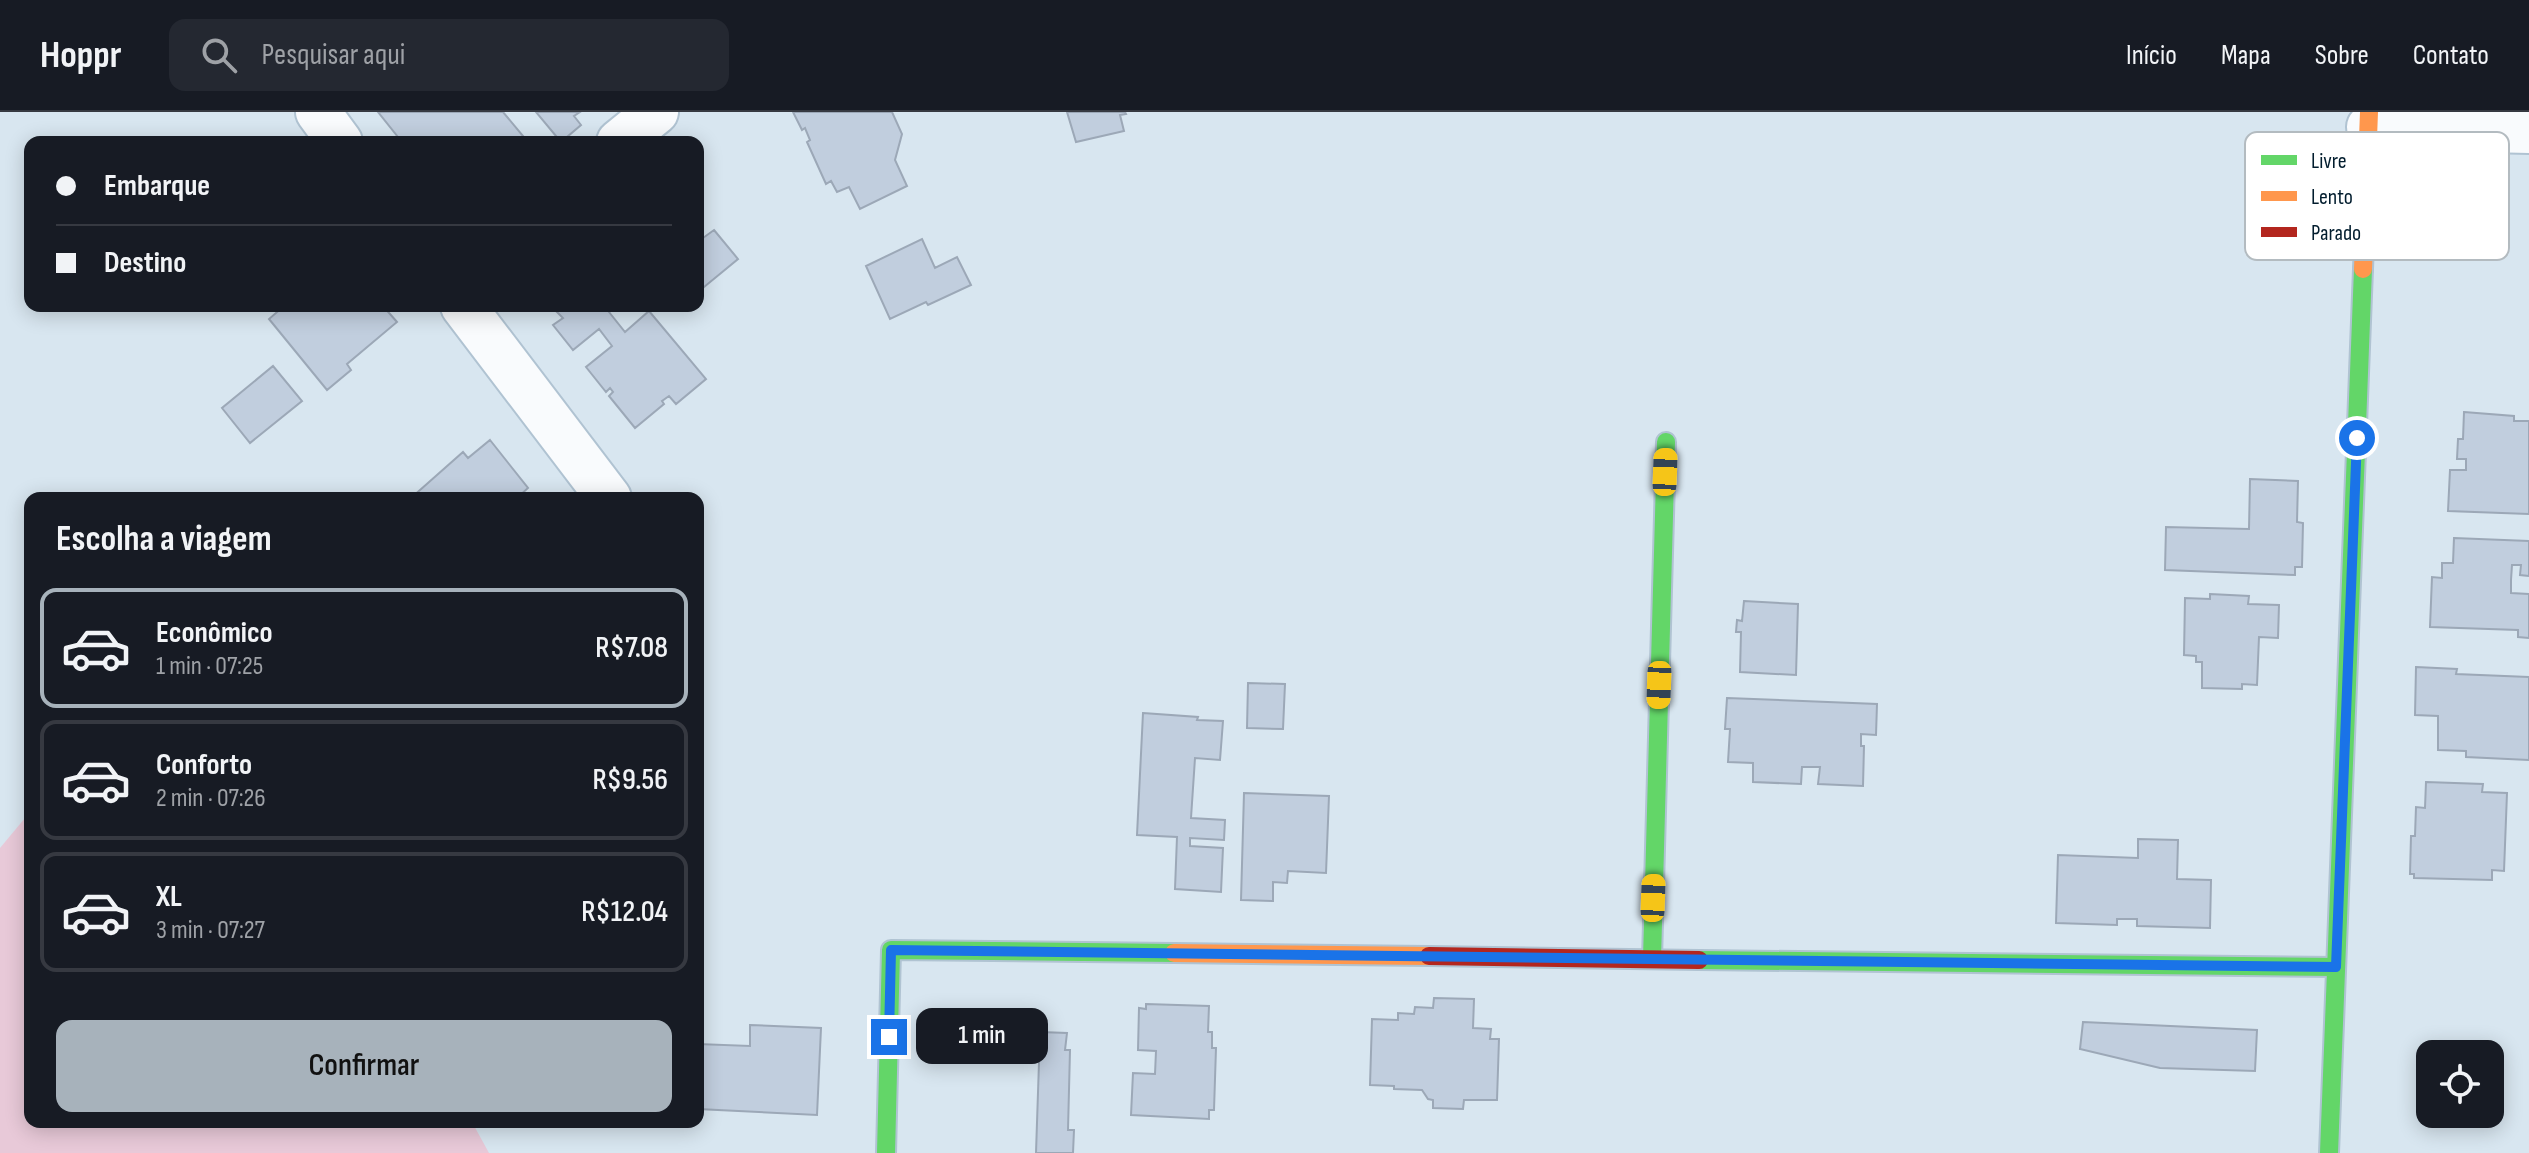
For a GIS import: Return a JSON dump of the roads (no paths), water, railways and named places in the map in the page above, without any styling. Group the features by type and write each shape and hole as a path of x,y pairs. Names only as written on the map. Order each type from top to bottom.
{"street":[{"path":"318,112 336,136"},
{"path":"626,136 656,112"},
{"path":"2369,119 2529,131"},
{"path":"2329,1153 2364,260"},
{"path":"468,312 604,492"},
{"path":"1652,959 1666,442"},
{"path":"886,1153 891,950 2336,967"}]}
